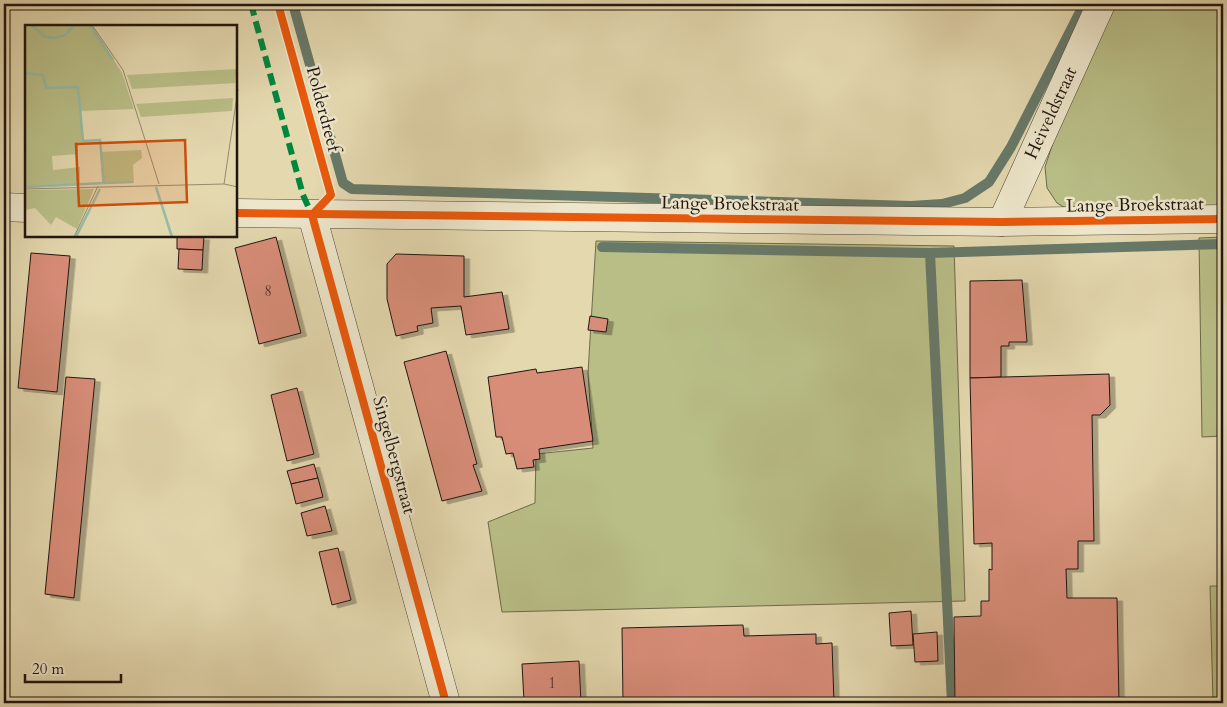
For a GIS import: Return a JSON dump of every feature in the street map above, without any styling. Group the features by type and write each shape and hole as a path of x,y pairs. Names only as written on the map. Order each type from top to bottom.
{"street":[{"name":"Heiveldstraat","path":"1002,222 1101,4"},
{"path":"4,207 25,208"},
{"name":"Lange Broekstraat","path":"238,214 1002,222 1223,219"},
{"name":"Singelbergstraat","path":"312,216 446,703"}],"green space":[{"path":"1115,4 1223,4 1223,212 1080,217 1057,203 1047,188 1045,167 1062,116"},
{"path":"1223,237 1223,436 1202,437 1199,238"},
{"path":"596,241 954,246 965,601 502,612 488,522 535,503 536,454 593,448 588,373"},
{"path":"1210,586 1223,586 1223,703 1213,703"}],"building":[{"path":"276,237 301,333 259,344 235,248"},
{"path":"177,238 204,238 203,250 177,249"},
{"path":"179,249 203,250 202,270 178,269"},
{"path":"31,253 70,256 57,392 18,388"},
{"path":"396,254 464,256 464,297 502,292 509,329 466,335 461,306 431,308 433,323 417,326 418,331 396,336 387,299 387,264"},
{"path":"1022,280 1027,342 1009,342 1009,346 1001,346 1001,377 970,378 970,281"},
{"path":"590,316 608,319 606,332 588,330"},
{"path":"446,351 477,464 473,465 482,491 442,501 404,362"},
{"path":"582,367 593,441 539,449 540,459 533,460 534,467 517,469 513,453 506,454 502,437 496,437 488,377 536,369 537,373"},
{"path":"1109,374 1110,405 1100,415 1092,415 1094,541 1078,541 1078,569 1066,569 1067,598 1117,598 1119,703 955,703 954,617 981,616 981,601 989,601 989,569 992,570 992,543 974,544 970,378"},
{"path":"66,377 95,379 74,598 45,594"},
{"path":"297,388 314,454 287,461 271,395"},
{"path":"314,464 318,478 291,484 287,471"},
{"path":"318,478 323,497 296,504 291,484"},
{"path":"325,506 332,531 307,536 301,513"},
{"path":"338,548 351,600 332,605 319,552"},
{"path":"911,611 913,645 891,646 889,613"},
{"path":"743,625 744,636 816,634 816,644 832,643 834,703 623,703 622,628"},
{"path":"937,632 938,661 915,662 913,634"},
{"path":"579,661 581,703 519,703 519,701 524,701 522,664"}],"waterway":[{"path":"293,4 343,183 352,189 911,206 942,204 965,198 989,182 1011,147 1084,4"},
{"path":"930,253 1223,244"},
{"path":"602,247 930,253 952,703"}],"marked path":[{"path":"251,4 303,195 312,215"}],"cycle path":[{"name":"Polderdreef","path":"278,4 331,195 312,215"},
{"path":"238,213 1002,222 1223,219"},
{"path":"312,215 446,703"}]}
